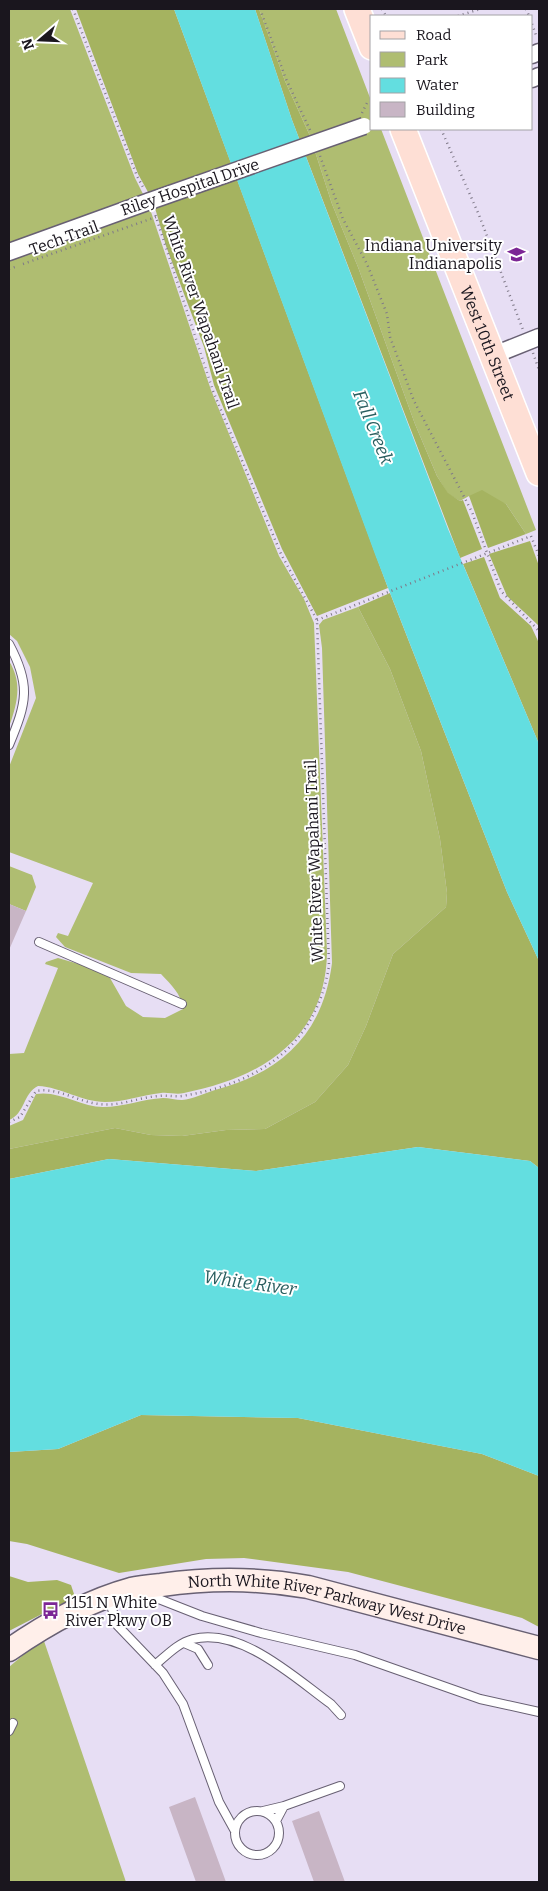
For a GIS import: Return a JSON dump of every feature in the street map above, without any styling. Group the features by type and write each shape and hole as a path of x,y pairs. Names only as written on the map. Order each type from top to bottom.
{"main road":[{"path":"357,9 370,42"},
{"name":"West 10th Street","path":"403,130 494,355 539,473"},
{"name":"North White River Parkway West Drive","path":"9,1650 58,1619 108,1597 132,1589 221,1579 279,1582 353,1597 539,1648"}],"street":[{"name":"Riley Hospital Drive","path":"9,252 368,125"},
{"path":"494,355 539,337"}],"lane":[{"path":"9,644 21,668 25,687 22,706 9,745"},
{"path":"39,942 182,1004"},
{"path":"132,1589 202,1616 261,1633 355,1655 480,1700 539,1712"},
{"path":"108,1597 117,1625 163,1672 182,1704 220,1802 235,1831 240,1847 246,1852 260,1855 267,1853 276,1846 279,1839 279,1828 276,1821 263,1811"},
{"path":"155,1665 174,1648 192,1639 215,1637 253,1648 331,1704 341,1715"},
{"path":"184,1643 198,1649 208,1665"},
{"path":"9,1731 13,1723"},
{"path":"230,1820 239,1820 252,1811 263,1811 284,1806 340,1786"},
{"path":"276,1821 284,1806"},
{"path":"235,1831 239,1820"}],"path":[{"name":"White River Wapahani Trail","path":"9,1122 20,1117 36,1091 54,1091 99,1104 112,1104 159,1096 180,1096 235,1082 262,1070 292,1046 317,1011 325,990 330,949 317,620 281,554 214,390 156,217 137,176 73,9"},
{"path":"260,9 286,78 313,136"},
{"path":"461,15 480,9"},
{"path":"533,28 538,45"},
{"path":"441,130 479,215 518,318"},
{"path":"319,152 343,218 367,264 387,314 390,337 414,401 472,512 501,591 539,631"},
{"name":"Tech Trail","path":"9,269 156,217"},
{"path":"538,364 539,370"},
{"path":"317,620 531,536 539,556"}],"green space":[{"path":"9,9 70,9 135,178 149,206 211,390 279,556 304,599 314,623 327,952 324,982 315,1009 302,1031 284,1050 263,1065 239,1077 181,1094 161,1093 112,1102 88,1100 55,1089 38,1086 29,1093 18,1113 9,1120 9,1054 24,1053 58,968 45,964 46,962 58,958 96,969 110,978 126,1006 143,1017 165,1018 183,1009 178,994 161,974 131,973 65,947 56,937 58,933 68,936 93,883 9,852 9,767 36,698 30,667 17,641 9,634"},
{"path":"259,9 336,9 370,98 370,130 381,130 536,530 526,534 506,504 469,496 460,501 448,494 437,476 415,424 358,267 332,204 310,136 285,81"},
{"path":"358,607 390,669 421,751 440,839 447,893 446,907 393,954 366,1026 348,1065 315,1102 265,1129 226,1130 182,1136 151,1135 115,1128 9,1149 9,1126 23,1120 36,1094 53,1094 103,1107 165,1098 182,1100 239,1082 260,1073 279,1061 309,1030 327,988 332,963 322,648 319,625 323,620"},
{"path":"9,661 16,677 17,694 9,727"},
{"path":"9,866 32,875 36,887 26,911 9,904"},
{"path":"44,1641 126,1882 9,1882 9,1667 28,1651"}],"shaded area":[{"path":"76,9 174,9 388,588 317,616 282,549 214,385 204,347 166,246 153,201 138,174"},
{"path":"255,9 259,9 285,81 310,136 332,204 358,267 415,424 437,476 448,493 460,501 463,500 482,549 460,558 292,120"},
{"path":"482,490 506,504 526,534 488,548 469,496"},
{"path":"530,541 539,566 539,626 507,596 489,554"},
{"path":"484,557 500,598 531,626 538,641 539,744 463,564"},
{"path":"390,593 507,892 539,961 539,1168 530,1161 418,1147 256,1171 109,1159 9,1179 9,1149 115,1128 151,1135 182,1136 226,1130 265,1129 315,1102 348,1065 366,1026 393,954 446,907 447,893 440,839 421,751 390,669 358,607"},
{"path":"141,1415 298,1418 482,1454 539,1476 539,1627 522,1618 348,1572 244,1558 206,1559 119,1573 27,1544 9,1541 9,1452 58,1449"},
{"path":"9,1576 28,1582 57,1580 71,1585 75,1597 9,1631"}],"water":[{"name":"Fall Creek","path":"174,9 255,9 292,120 448,529 539,744 539,961 507,892 376,557"},
{"name":"White River","path":"418,1147 530,1161 539,1168 539,1476 482,1454 298,1418 141,1415 58,1449 9,1452 9,1179 109,1159 256,1171"}],"building":[{"path":"9,904 26,911 9,950"},
{"path":"195,1797 226,1882 196,1882 169,1807"},
{"path":"319,1811 345,1882 314,1882 292,1821"}],"place":[{"name":"Indiana University Indianapolis","path":"516,254"},
{"name":"1151 N White River Pkwy OB","path":"51,1611"}]}
